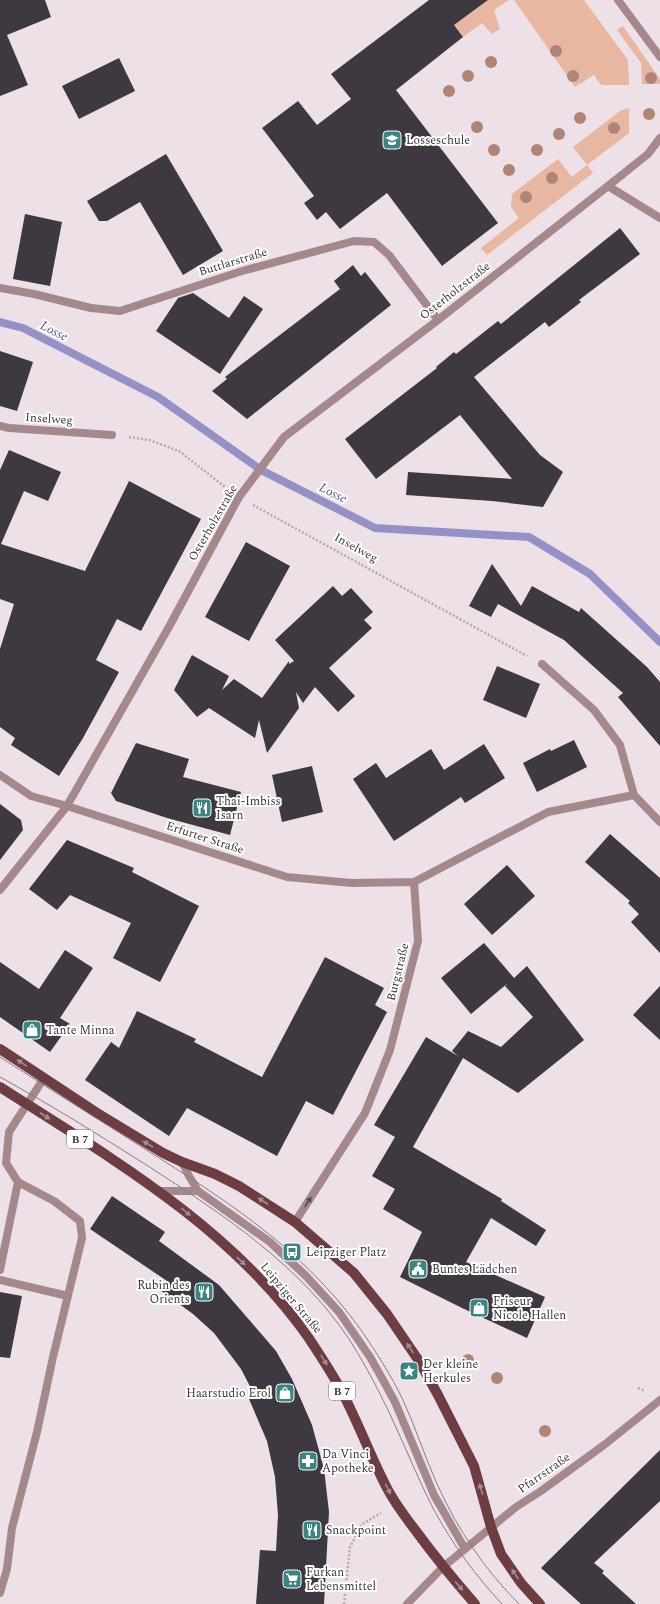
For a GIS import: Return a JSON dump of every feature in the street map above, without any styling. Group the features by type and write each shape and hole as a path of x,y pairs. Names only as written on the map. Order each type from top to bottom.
{"main road":[{"name":"B 7","path":"0,1049 97,1113 163,1153 182,1162 215,1174 239,1186 295,1222 354,1272 387,1314 419,1361 474,1466 491,1527 501,1554 521,1583 540,1604"},
{"name":"Leipziger Straße","path":"0,1087 159,1191 187,1212 249,1268 278,1299 307,1335 343,1392 387,1489 397,1506 443,1568 475,1604"}],"street":[{"path":"618,0 660,57"},
{"name":"Osterholzstraße","path":"0,890 67,806 170,625 239,497 284,437 438,320 608,186 648,154 660,138"},
{"path":"608,186 660,218"},
{"name":"Buttlarstraße","path":"0,288 34,294 91,308 120,311 242,271 354,241 374,242 389,255 438,320"},
{"name":"Inselweg","path":"0,426 9,428 112,435"},
{"path":"542,664 594,710 620,745 634,795 660,822"},
{"name":"Erfurter Straße","path":"0,775 30,796 67,806 286,877 352,883 414,882"},
{"path":"414,882 548,812 634,795"},
{"name":"Burgstraße","path":"295,1222 365,1113 390,1050 418,940 414,882"},
{"path":"0,1593 12,1528 37,1432 82,1238 80,1221 54,1201 18,1182 6,1163 9,1132 44,1078"},
{"path":"182,1162 198,1190 270,1242 306,1276 339,1312 370,1357 386,1386 434,1495 465,1549"},
{"path":"0,1270 18,1182"},
{"path":"159,1191 198,1190"},
{"path":"0,1280 68,1296"},
{"name":"Pfarrstraße","path":"407,1604 443,1568 491,1527 516,1507 541,1491 604,1445 660,1400"}],"path":[{"name":"Inselweg","path":"112,435 149,440 178,451 239,497 542,664"},
{"path":"344,1604 350,1547 362,1524 385,1511"}],"shaded area":[{"path":"488,0 509,0 494,10 500,29 492,34 482,23 463,37 454,25"},
{"path":"514,0 584,0 628,60 629,85 601,85 594,75 575,87"},
{"path":"623,26 660,79 660,84 642,84 641,63 617,30"},
{"path":"629,108 629,133 587,165 573,147 620,111"},
{"path":"558,159 572,177 587,165 593,173 487,255 481,248 519,218 511,207 512,194"}],"building":[{"path":"0,0 45,0 51,17 7,35 28,85 0,96"},
{"path":"429,0 488,0 454,25 463,37 396,90 498,223 442,266 387,193 340,229 326,212 317,220 304,203 314,196 262,128 298,101 317,125 351,99 331,74"},
{"path":"119,58 135,91 79,119 62,86"},
{"path":"166,154 223,251 183,275 140,202 107,221 99,221 87,201"},
{"path":"25,214 62,222 50,286 13,279"},
{"path":"620,228 640,254 579,300 581,302 549,327 545,322 474,377 540,455 563,472 543,507 492,501 406,495 408,472 512,479 460,415 376,479 345,439 437,368 436,367 454,352 456,354 498,321 501,324"},
{"path":"353,265 361,276 365,272 391,305 247,419 212,391 227,379 225,377 340,289 334,281"},
{"path":"193,293 229,318 244,296 263,309 220,374 156,331 178,298"},
{"path":"0,351 33,362 17,411 0,406"},
{"path":"9,450 61,472 48,501 24,491 1,544 85,571 129,481 201,519 141,631 117,619 96,660 119,672 83,738 59,776 11,745 15,738 0,727 0,649 14,604 0,599 0,470"},
{"path":"246,542 290,566 249,641 205,617"},
{"path":"492,564 521,606 532,586 579,612 581,608 647,667 660,682 660,746 618,697 623,693 564,640 498,604 491,617 469,606"},
{"path":"333,586 342,596 351,588 373,612 364,620 372,628 329,668 355,696 338,712 315,687 303,703 296,692 299,708 267,753 259,720 255,738 209,708 197,717 174,690 192,655 229,676 222,690 234,679 262,698 289,661 289,664 294,661 275,640"},
{"path":"497,666 540,684 526,718 483,700"},
{"path":"574,740 587,767 537,792 523,763 550,749 551,751"},
{"path":"136,743 189,759 183,777 241,792 230,835 167,818 116,801 111,793"},
{"path":"484,744 505,778 465,803 461,797 394,841 353,779 376,763 386,778 431,749 444,770"},
{"path":"312,766 323,812 282,822 272,775"},
{"path":"0,804 21,820 23,830 0,860"},
{"path":"610,834 660,878 660,953 631,922 639,914 628,903 630,901 585,862"},
{"path":"67,840 134,868 132,872 199,906 160,982 113,958 131,923 70,895 57,910 29,889"},
{"path":"507,865 535,896 492,935 464,904"},
{"path":"484,943 514,978 527,966 584,1040 518,1093 463,1058 413,1147 502,1199 501,1201 546,1230 536,1246 491,1218 466,1262 545,1297 527,1338 400,1277 422,1232 383,1209 395,1189 372,1176 395,1137 374,1125 426,1037 458,1056 452,1051 468,1031 501,1047 533,1017 505,986 508,983 471,1014 441,978"},
{"path":"65,950 93,968 60,1018 70,1024 50,1052 0,1017 0,962 39,989"},
{"path":"325,957 384,988 375,1005 387,1012 333,1115 306,1101 277,1156 187,1108 169,1136 85,1080 111,1042 119,1048 137,1011 196,1039 194,1042 262,1077"},
{"path":"660,986 660,1040 633,1015"},
{"path":"112,1196 165,1232 159,1241 219,1285 276,1351 292,1379 312,1425 324,1469 329,1512 324,1604 256,1604 260,1550 276,1551 278,1515 275,1477 267,1441 249,1399 255,1396 241,1369 214,1333 193,1314 160,1290 167,1281 90,1229"},
{"path":"0,1292 22,1296 10,1358 0,1357"},
{"path":"660,1450 660,1501 594,1563 604,1571 602,1573 636,1604 581,1604 541,1568"}],"waterway":[{"name":"Losse","path":"0,322 23,328 158,397 261,470 375,528 529,537 590,574 660,642"}],"tram line":[{"path":"0,1057 175,1168 234,1208 289,1251 314,1275 338,1301 361,1330 383,1364 403,1400 433,1475 463,1534 495,1577 519,1604"},
{"path":"0,1077 38,1098 148,1166 204,1203 258,1242 307,1287 329,1312 349,1339 373,1380 430,1503 441,1523 474,1571 502,1604"}],"place":[{"name":"Losseschule","path":"392,140"},
{"name":"Thai-Imbiss Isarn","path":"202,808"},
{"name":"Tante Minna","path":"32,1030"},
{"name":"Leipziger Platz","path":"292,1252"},
{"name":"Buntes Lädchen","path":"418,1269"},
{"name":"Rubin des Orients","path":"204,1292"},
{"name":"Friseur Nicole Hallen","path":"479,1308"},
{"name":"Der kleine Herkules","path":"409,1371"},
{"name":"Haarstudio Erol","path":"285,1393"},
{"name":"Da Vinci Apotheke","path":"308,1461"},
{"name":"Snackpoint","path":"312,1530"},
{"name":"Furkan Lebensmittel","path":"292,1579"}]}
